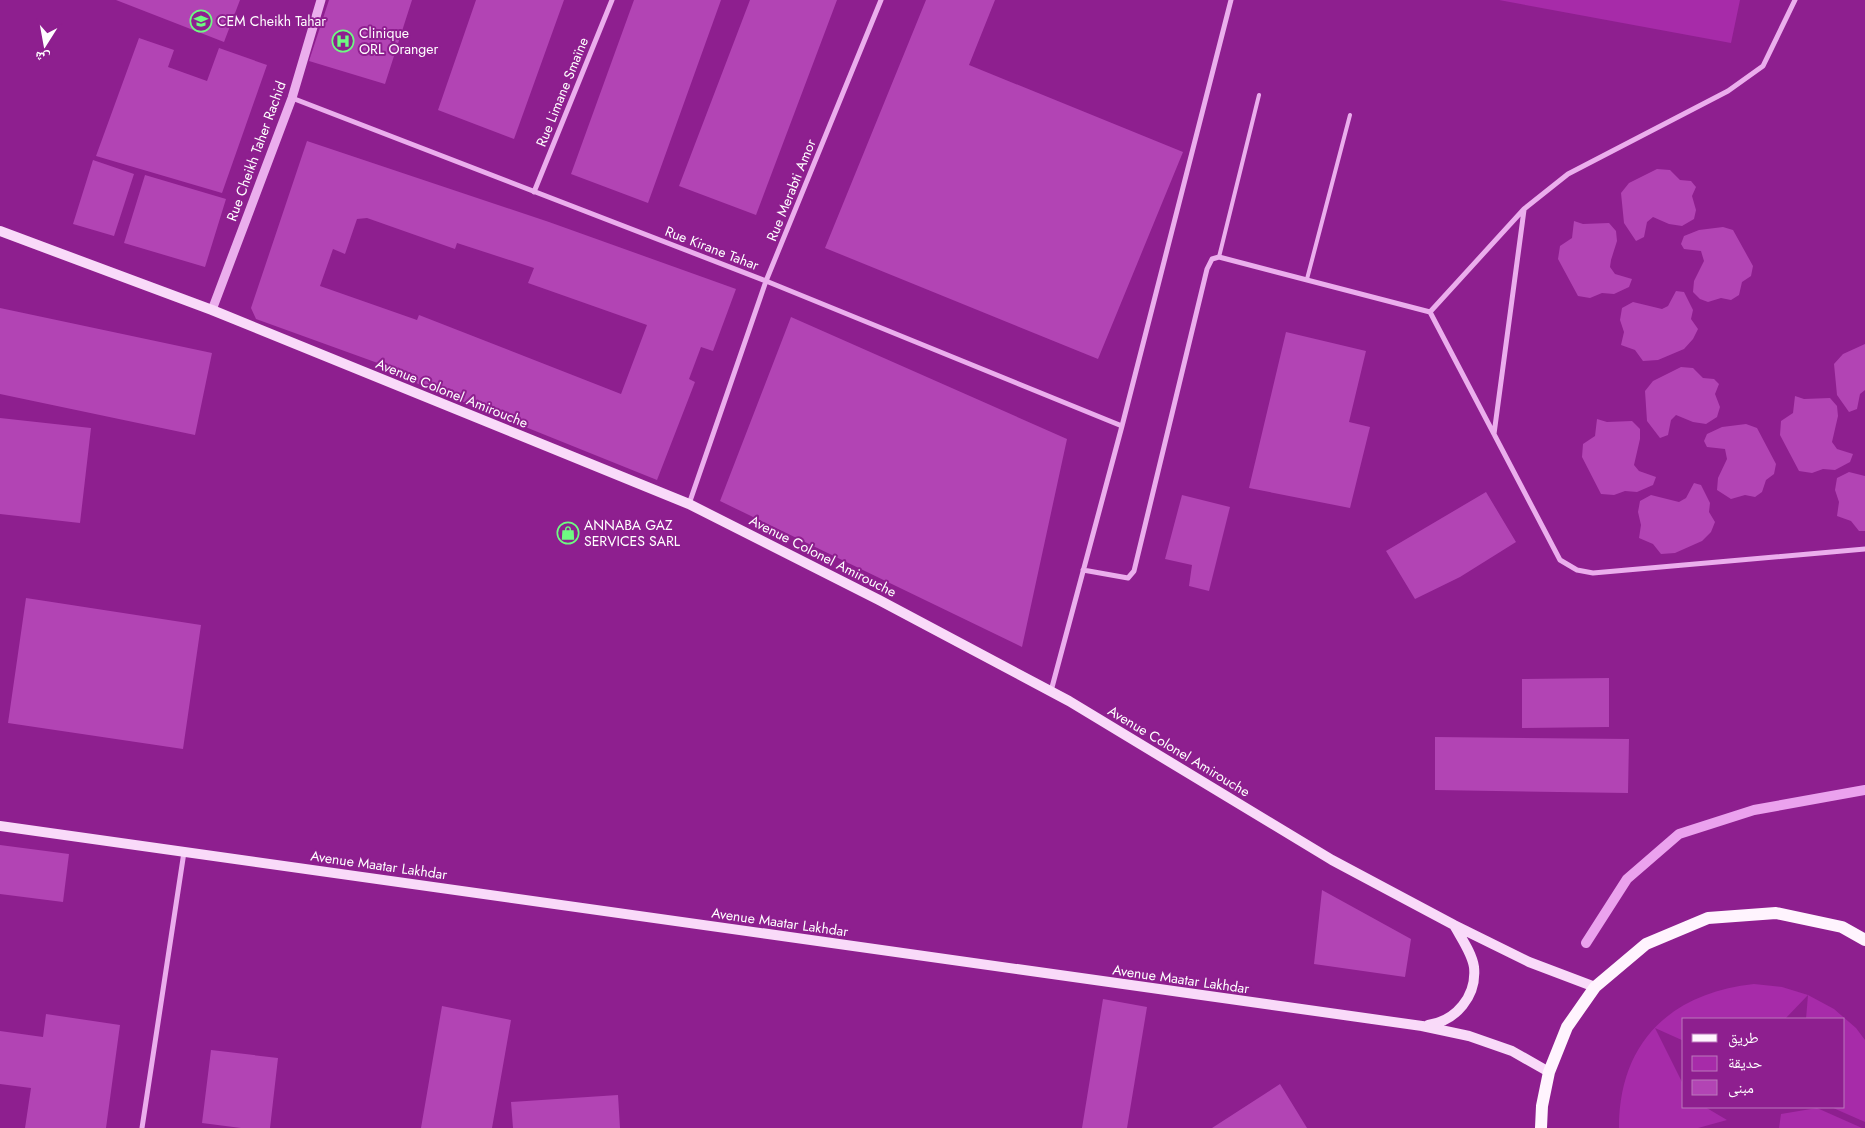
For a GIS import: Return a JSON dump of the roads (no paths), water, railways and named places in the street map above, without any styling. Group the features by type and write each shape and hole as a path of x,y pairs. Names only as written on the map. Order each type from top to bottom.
{"main road":[{"name":"Avenue Colonel Amirouche","path":"0,231 212,310 689,504 879,600 1051,692 1332,860 1454,925 1529,962 1594,987"},
{"name":"Avenue Maatar Lakhdar","path":"0,826 1422,1026 1469,1036 1512,1051 1549,1072"},
{"path":"1541,1128 1542,1106 1549,1072 1567,1028 1594,987 1646,944 1708,918 1776,912 1842,927 1865,940"},
{"path":"1422,1026 1437,1024 1450,1018 1462,1008 1469,996 1474,981 1474,966 1454,925"}],"street":[{"name":"Rue Cheikh Taher Rachid","path":"212,310 292,98 321,0"},
{"name":"Rue Limane Smaïne","path":"534,192 612,0"},
{"name":"Rue Merabti Amor","path":"689,504 766,281 880,0"},
{"path":"1051,692 1122,426 1231,0"},
{"path":"1430,312 1524,209 1568,174 1728,91 1763,66 1795,0"},
{"name":"Rue Kirane Tahar","path":"292,98 766,281 1122,426"},
{"path":"1494,434 1524,209"},
{"path":"1083,570 1128,578 1134,571 1207,269 1212,259 1219,256 1430,312 1560,560 1577,570 1593,573 1865,549"},
{"path":"142,1128 184,851"}],"lane":[{"path":"1219,256 1259,95"},
{"path":"1306,280 1350,115"}],"waterway":[{"path":"1586,943 1627,879 1679,834 1754,810 1865,790"}],"place":[{"name":"CEM Cheikh Tahar","path":"201,21"},
{"name":"Clinique ORL Oranger","path":"343,41"},
{"name":"ANNABA GAZ SERVICES SARL","path":"568,533"}]}
